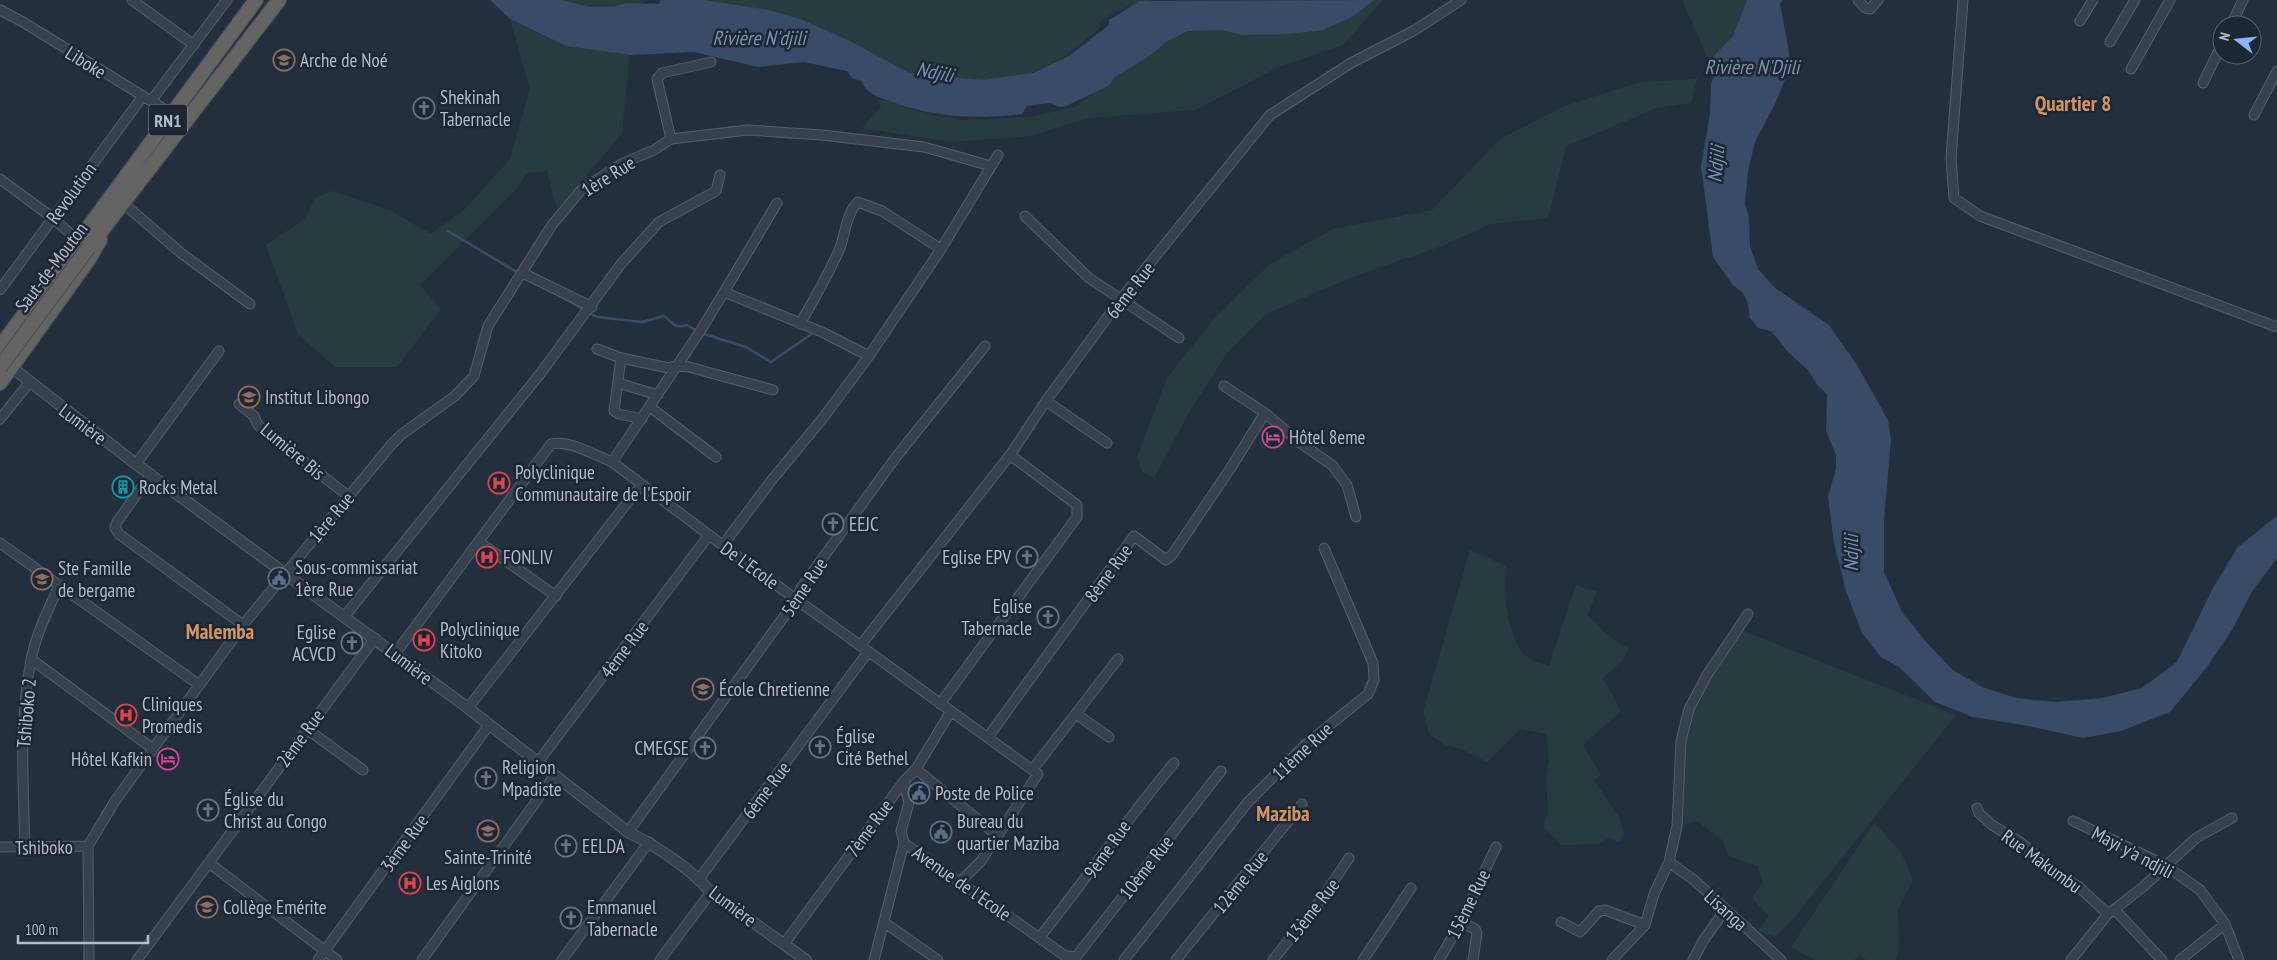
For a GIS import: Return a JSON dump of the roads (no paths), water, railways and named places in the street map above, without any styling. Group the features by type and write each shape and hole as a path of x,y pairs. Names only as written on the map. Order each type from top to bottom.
{"highway":[{"name":"RN1","path":"0,334 81,241 256,0"},
{"name":"RN1","path":"0,383 6,368 89,259 119,209 279,0"},
{"name":"Saut-de-Mouton","path":"0,347 81,241 119,209"},
{"name":"Saut-de-Mouton","path":"6,368 81,241"}],"street":[{"path":"132,0 194,46"},
{"path":"152,101 227,0"},
{"name":"6ème Rue","path":"860,646 1010,455 1046,401 1120,300 1270,115 1351,64 1415,30 1461,0"},
{"path":"1858,0 1865,8 1870,9 1878,0"},
{"path":"1963,0 1951,158 1954,198 1980,216 2277,327"},
{"path":"2080,21 2094,0"},
{"path":"2110,42 2135,0"},
{"path":"2131,69 2170,0"},
{"path":"2236,15 2243,0"},
{"name":"Liboke","path":"0,10 23,22 172,114"},
{"path":"711,62 662,72 657,80 671,139 748,130 822,135 924,147 991,166"},
{"path":"2203,83 2212,65"},
{"path":"2254,115 2277,71"},
{"name":"Revolution","path":"0,290 142,96"},
{"name":"1ère Rue","path":"88,846 115,801 152,748 198,684 284,573 396,440 455,396 474,376 488,326 552,225 581,190 621,164 654,150 671,139"},
{"path":"723,545 869,356 941,249 998,155"},
{"path":"344,617 592,307 621,264 659,222 716,191 720,175"},
{"path":"0,180 53,218 81,241"},
{"path":"800,324 830,269 840,247 853,208 858,202 882,212 941,249"},
{"path":"612,462 678,365 777,203"},
{"path":"119,209 250,304"},
{"path":"1025,216 1089,278 1179,338"},
{"path":"522,275 592,307"},
{"path":"724,292 822,332 869,356"},
{"name":"5ème Rue","path":"628,832 796,600 801,588 896,457 985,346"},
{"path":"597,349 621,358 669,368 678,365 773,390"},
{"path":"136,464 219,351"},
{"name":"Lumière","path":"0,357 6,368 375,638 628,832 649,842 699,879 711,892 802,959"},
{"path":"621,358 616,413 642,419"},
{"path":"0,419 29,383"},
{"path":"618,383 658,395"},
{"path":"1224,386 1265,412 1300,442 1332,465 1347,484 1356,517"},
{"path":"1046,401 1107,443"},
{"name":"Lumière Bis","path":"239,404 254,416 258,425 348,496"},
{"path":"650,407 716,457"},
{"name":"8ème Rue","path":"988,737 1134,536 1166,560 1172,555 1230,469 1265,412"},
{"name":"De L'Ecole","path":"479,542 551,444 570,445 612,462 640,485 796,600 1035,772"},
{"path":"940,704 1077,517 1078,511 1073,502 1010,455"},
{"path":"152,474 117,522 115,528 119,534 243,625"},
{"path":"468,708 640,485"},
{"name":"4ème Rue","path":"538,762 709,535"},
{"path":"0,542 198,684"},
{"path":"395,654 479,542 556,596"},
{"name":"11ème Rue","path":"1124,960 1248,802 1306,744 1368,694 1374,680 1373,663 1324,548"},
{"name":"Tshiboko 2","path":"25,846 21,733 31,659 43,620 59,586"},
{"path":"1612,960 1644,925 1654,894 1669,862 1677,826 1680,741 1689,709 1707,675 1748,614"},
{"name":"2ème Rue","path":"137,960 375,638"},
{"name":"6ème Rue","path":"699,879 868,652"},
{"path":"31,659 152,748"},
{"path":"960,882 981,861 998,836 1035,772 1118,659"},
{"name":"7ème Rue","path":"784,944 904,781 916,769 951,711"},
{"path":"1076,714 1109,737"},
{"name":"3ème Rue","path":"318,960 489,725"},
{"path":"307,729 363,770"},
{"name":"9ème Rue","path":"1040,937 1174,762"},
{"path":"916,769 998,836"},
{"name":"10ème Rue","path":"1069,958 1076,957 1221,771"},
{"path":"422,960 555,775"},
{"name":"Avenue de l'Ecole","path":"904,781 909,803 901,831 904,843 1069,958"},
{"name":"12ème Rue","path":"1176,960 1302,804"},
{"name":"Rue Makumbu","path":"1977,808 1979,813 1992,824 2036,854 2046,867 2112,912 2162,960"},
{"path":"2071,960 2112,912 2196,838 2232,818"},
{"name":"Mayi y'a ndjili","path":"2073,821 2165,866 2200,890 2224,924 2239,960"},
{"path":"562,960 649,842"},
{"path":"874,960 885,924 904,843"},
{"path":"88,846 89,960"},
{"name":"Tshiboko","path":"0,847 88,846"},
{"name":"15ème Rue","path":"1439,960 1461,922 1496,847"},
{"name":"13ème Rue","path":"1273,960 1323,897 1349,858"},
{"name":"Lisanga","path":"1669,862 1694,880 1781,960"},
{"path":"209,863 337,960"},
{"path":"1363,960 1411,888"},
{"path":"660,960 711,892"},
{"path":"1561,922 1580,932 1599,911 1605,910 1644,925"},
{"path":"1693,960 1703,941 1720,918"},
{"path":"1461,922 1475,929 1477,933 1473,960"},
{"path":"885,924 938,960"},
{"path":"2180,960 2224,924"}],"water":[{"name":"Rivière N'djili","path":"490,0 561,0 591,7 614,7 626,3 658,4 661,0 705,0 769,10 800,19 848,40 909,73 982,80 1033,73 1069,56 1109,25 1109,20 1140,1 1374,0 1354,16 1323,30 1290,34 1241,35 1222,30 1188,31 1166,42 1151,55 1115,77 1109,86 1066,106 1059,107 1050,103 1027,106 1022,114 973,117 927,112 895,103 871,93 861,81 852,78 847,71 804,62 758,67 694,52 630,55 566,46 510,19"},
{"name":"Rivière N'Djili","path":"1747,0 1782,0 1780,4 1789,52 1789,70 1775,104 1755,142 1748,171 1745,204 1749,217 1750,246 1758,269 1775,288 1829,325 1857,365 1888,420 1891,439 1884,522 1884,572 1902,612 1927,643 1953,670 1982,687 2016,698 2055,702 2102,698 2142,688 2177,662 2213,588 2238,547 2277,516 2277,558 2253,590 2232,630 2207,667 2170,712 2121,731 2083,738 2024,725 1973,717 1935,702 1899,667 1881,657 1862,633 1846,591 1834,543 1828,497 1836,468 1836,455 1826,431 1827,394 1818,386 1808,370 1788,352 1771,331 1758,328 1750,318 1748,304 1743,293 1732,284 1713,257 1701,166 1710,114 1711,83 1716,73 1709,61 1733,36"}],"waterway":[{"path":"448,231 520,274"},
{"path":"553,292 597,317 642,322 664,316 674,325 687,325 697,331"},
{"path":"701,333 746,347 771,362 813,333"}],"place":[{"name":"Arche de Noé","path":"284,60"},
{"name":"Shekinah Tabernacle","path":"424,108"},
{"name":"Institut Libongo","path":"249,397"},
{"name":"Hôtel 8eme","path":"1273,437"},
{"name":"Polyclinique Communautaire de l'Espoir","path":"499,483"},
{"name":"Rocks Metal","path":"123,487"},
{"name":"EEJC","path":"833,524"},
{"name":"FONLIV","path":"487,557"},
{"name":"Eglise EPV","path":"1027,557"},
{"name":"Sous-commissariat 1ère Rue","path":"279,578"},
{"name":"Ste Famille de bergame","path":"42,579"},
{"name":"Eglise Tabernacle","path":"1048,617"},
{"name":"Polyclinique Kitoko","path":"424,640"},
{"name":"Eglise ACVCD","path":"352,643"},
{"name":"École Chretienne","path":"703,689"},
{"name":"Cliniques Promedis","path":"126,715"},
{"name":"Église Cité Bethel","path":"820,747"},
{"name":"CMEGSE","path":"705,748"},
{"name":"Hôtel Kafkin","path":"168,759"},
{"name":"Religion Mpadiste","path":"486,778"},
{"name":"Poste de Police","path":"919,793"},
{"name":"Église du Christ au Congo","path":"208,810"},
{"name":"Sainte-Trinité","path":"488,831"},
{"name":"Bureau du quartier Maziba","path":"941,832"},
{"name":"EELDA","path":"566,846"},
{"name":"Les Aiglons","path":"410,883"},
{"name":"Collège Emérite","path":"207,907"},
{"name":"Emmanuel Tabernacle","path":"571,918"}],"district":[{"name":"Quartier 8","path":"2073,103"},
{"name":"Malemba","path":"220,631"},
{"name":"Maziba","path":"1283,813"}],"water label":[{"name":"Ndjili","path":"935,72"},
{"name":"Ndjili","path":"1716,164"},
{"name":"Ndjili","path":"1851,553"}]}
